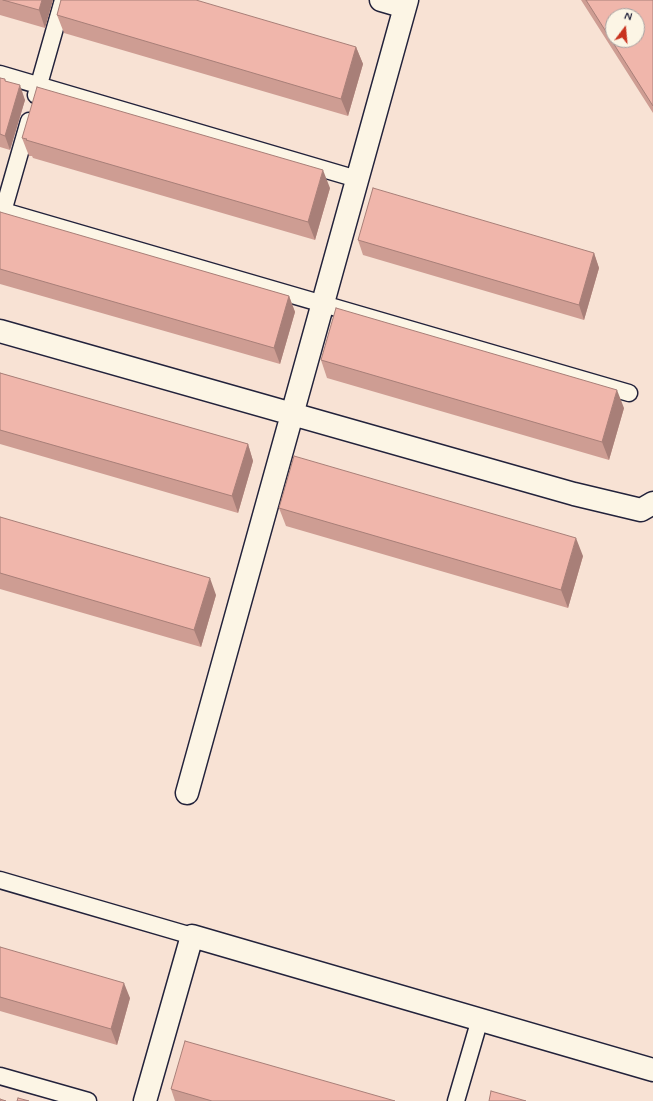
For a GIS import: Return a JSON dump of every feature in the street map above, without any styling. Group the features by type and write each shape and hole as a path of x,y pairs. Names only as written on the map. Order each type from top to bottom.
{"street":[{"path":"187,793 406,4 381,0"},
{"path":"0,331 574,494 641,510 653,503"},
{"path":"145,1101 192,936 653,1070"}],"lane":[{"path":"63,0 1,214 323,304 629,393"},
{"path":"0,74 357,179"},
{"path":"0,880 192,936"},
{"path":"456,1101 480,1019"},
{"path":"0,1076 88,1101"}],"building":[{"path":"3,0 42,0 39,10"},
{"path":"61,0 196,0 356,47 341,99 57,15"},
{"path":"586,0 653,0 653,106 616,48 645,48 645,8 605,8 605,30"},
{"path":"0,78 20,85 5,136 0,134"},
{"path":"37,87 323,170 308,222 26,140 27,139 22,138"},
{"path":"373,188 594,253 579,305 358,240"},
{"path":"0,212 289,296 274,348 0,269"},
{"path":"336,308 617,390 602,442 321,360"},
{"path":"0,373 248,444 232,496 0,430"},
{"path":"294,456 576,538 561,590 279,508"},
{"path":"0,517 210,578 194,630 0,573"},
{"path":"0,947 124,983 111,1029 0,997"},
{"path":"185,1041 395,1101 212,1101 171,1089"},
{"path":"491,1091 526,1101 489,1101"},
{"path":"18,1098 29,1101 17,1101"}]}
